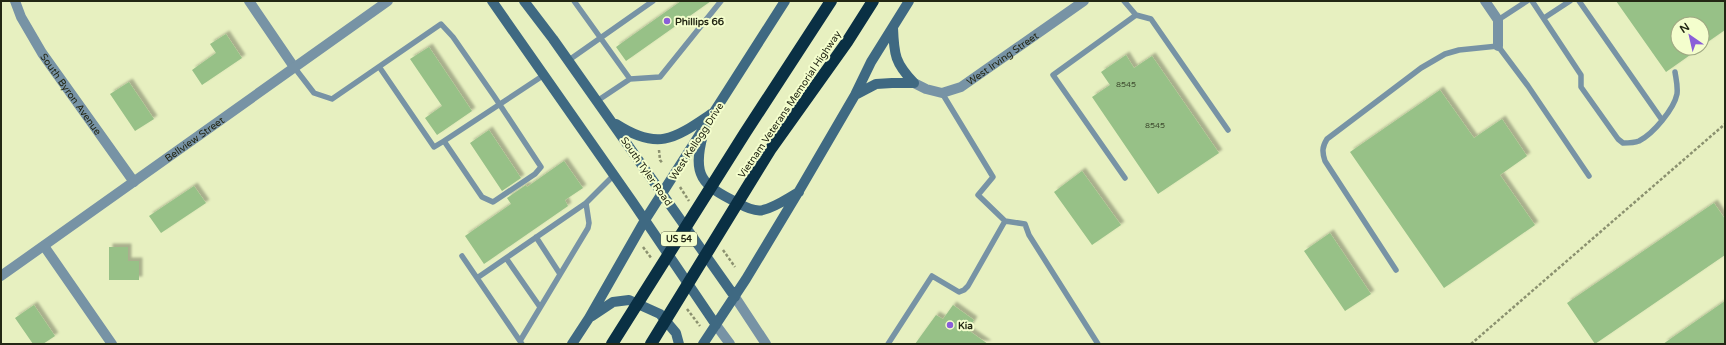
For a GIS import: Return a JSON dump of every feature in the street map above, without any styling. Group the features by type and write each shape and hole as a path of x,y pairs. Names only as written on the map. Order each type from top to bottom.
{"highway":[{"name":"Vietnam Veterans Memorial Highway","path":"612,344 831,1"},
{"name":"Vietnam Veterans Memorial Highway","path":"651,344 770,150 847,42 873,1"}],"main road":[{"path":"492,1 614,175 716,325"},
{"name":"South Tyler Road","path":"526,1 735,297"},
{"path":"704,344 735,297 799,192 855,95 871,62 909,1"},
{"name":"West Kellogg Drive","path":"572,344 589,318 645,220 715,112 782,2"},
{"path":"893,28 896,58 901,70 914,83"},
{"path":"855,95 876,84 914,83"},
{"path":"612,121 628,132 646,139 661,140 684,132 715,112"},
{"path":"706,125 698,154 699,170 706,183 717,193 750,209 762,211 799,192"},
{"path":"589,318 613,302 629,300 660,314 676,333 679,344"}],"street":[{"name":"South Byron Avenue","path":"15,1 21,17 42,53 134,182"},
{"path":"249,1 294,67"},
{"name":"Bellview Street","path":"1,276 388,1"},
{"name":"West Irving Street","path":"942,93 961,88 1084,1"},
{"path":"1485,1 1498,20 1498,46"},
{"path":"914,83 926,89 942,93"},
{"path":"44,246 112,344"},
{"name":"South Tyler Road","path":"735,297 766,344"},
{"path":"716,325 730,344"}],"lane":[{"path":"574,1 630,79"},
{"path":"569,60 653,1"},
{"path":"597,101 630,79 660,77 722,1"},
{"path":"1124,1 1136,16 1151,19 1228,130"},
{"path":"1498,20 1527,1"},
{"path":"1532,1 1581,74 1581,87 1618,139 1623,143 1639,140 1671,110 1678,86 1675,72"},
{"path":"1544,18 1570,1"},
{"path":"1579,1 1662,120"},
{"path":"1124,178 1053,75 1136,16"},
{"path":"294,67 314,93 332,99 380,68 441,24 453,37 541,167 535,174 494,202 482,197 444,141"},
{"path":"1396,270 1325,161 1322,153 1323,146 1327,139 1421,68 1445,54 1459,50 1498,46 1528,86 1589,176"},
{"path":"380,68 434,147 544,75"},
{"path":"942,93 993,177 978,195 1005,222 1025,224 1029,235 1098,344"},
{"path":"477,278 586,203 614,175"},
{"path":"462,256 521,342 540,307 588,228 589,223 586,203"},
{"path":"888,344 932,276 959,292 968,286 1005,222"},
{"path":"536,238 560,274"},
{"path":"506,258 540,307"}],"path":[{"path":"1471,344 1725,124"},
{"path":"658,164 660,160 659,148"},
{"path":"660,160 663,164"},
{"path":"677,184 691,203"},
{"path":"640,244 654,263"},
{"path":"722,248 735,268"},
{"path":"686,307 700,326"}],"building":[{"path":"681,1 711,1 626,61 616,47"},
{"path":"1616,1 1725,1 1725,30 1710,40 1710,16 1670,16 1670,56 1689,56 1666,72"},
{"path":"226,34 242,58 202,85 192,70 216,53 210,44"},
{"path":"429,47 472,111 437,135 425,118 442,106 410,59"},
{"path":"1126,55 1134,68 1152,56 1219,153 1158,194 1092,97 1110,85 1101,72"},
{"path":"129,82 154,119 135,131 110,94"},
{"path":"1440,90 1474,138 1502,119 1527,156 1500,175 1535,225 1444,288 1350,152"},
{"path":"489,130 521,178 502,191 470,143"},
{"path":"564,161 583,188 565,200 568,206 484,264 465,236 511,204 507,198 526,185 527,187"},
{"path":"1082,171 1121,225 1092,245 1054,192"},
{"path":"194,186 206,203 161,233 149,216"},
{"path":"1714,203 1725,219 1725,255 1595,344 1567,303"},
{"path":"1330,233 1371,294 1345,311 1304,251"},
{"path":"109,247 128,247 128,261 139,261 139,280 109,280"},
{"path":"1725,301 1725,344 1663,344"},
{"path":"34,305 55,336 43,344 33,344 15,318"},
{"name":"Kia","path":"953,305 974,320 968,330 988,344 915,344 936,315 943,319"}],"place":[{"name":"Phillips 66","path":"667,21"},
{"name":"Kia","path":"950,325"}]}
